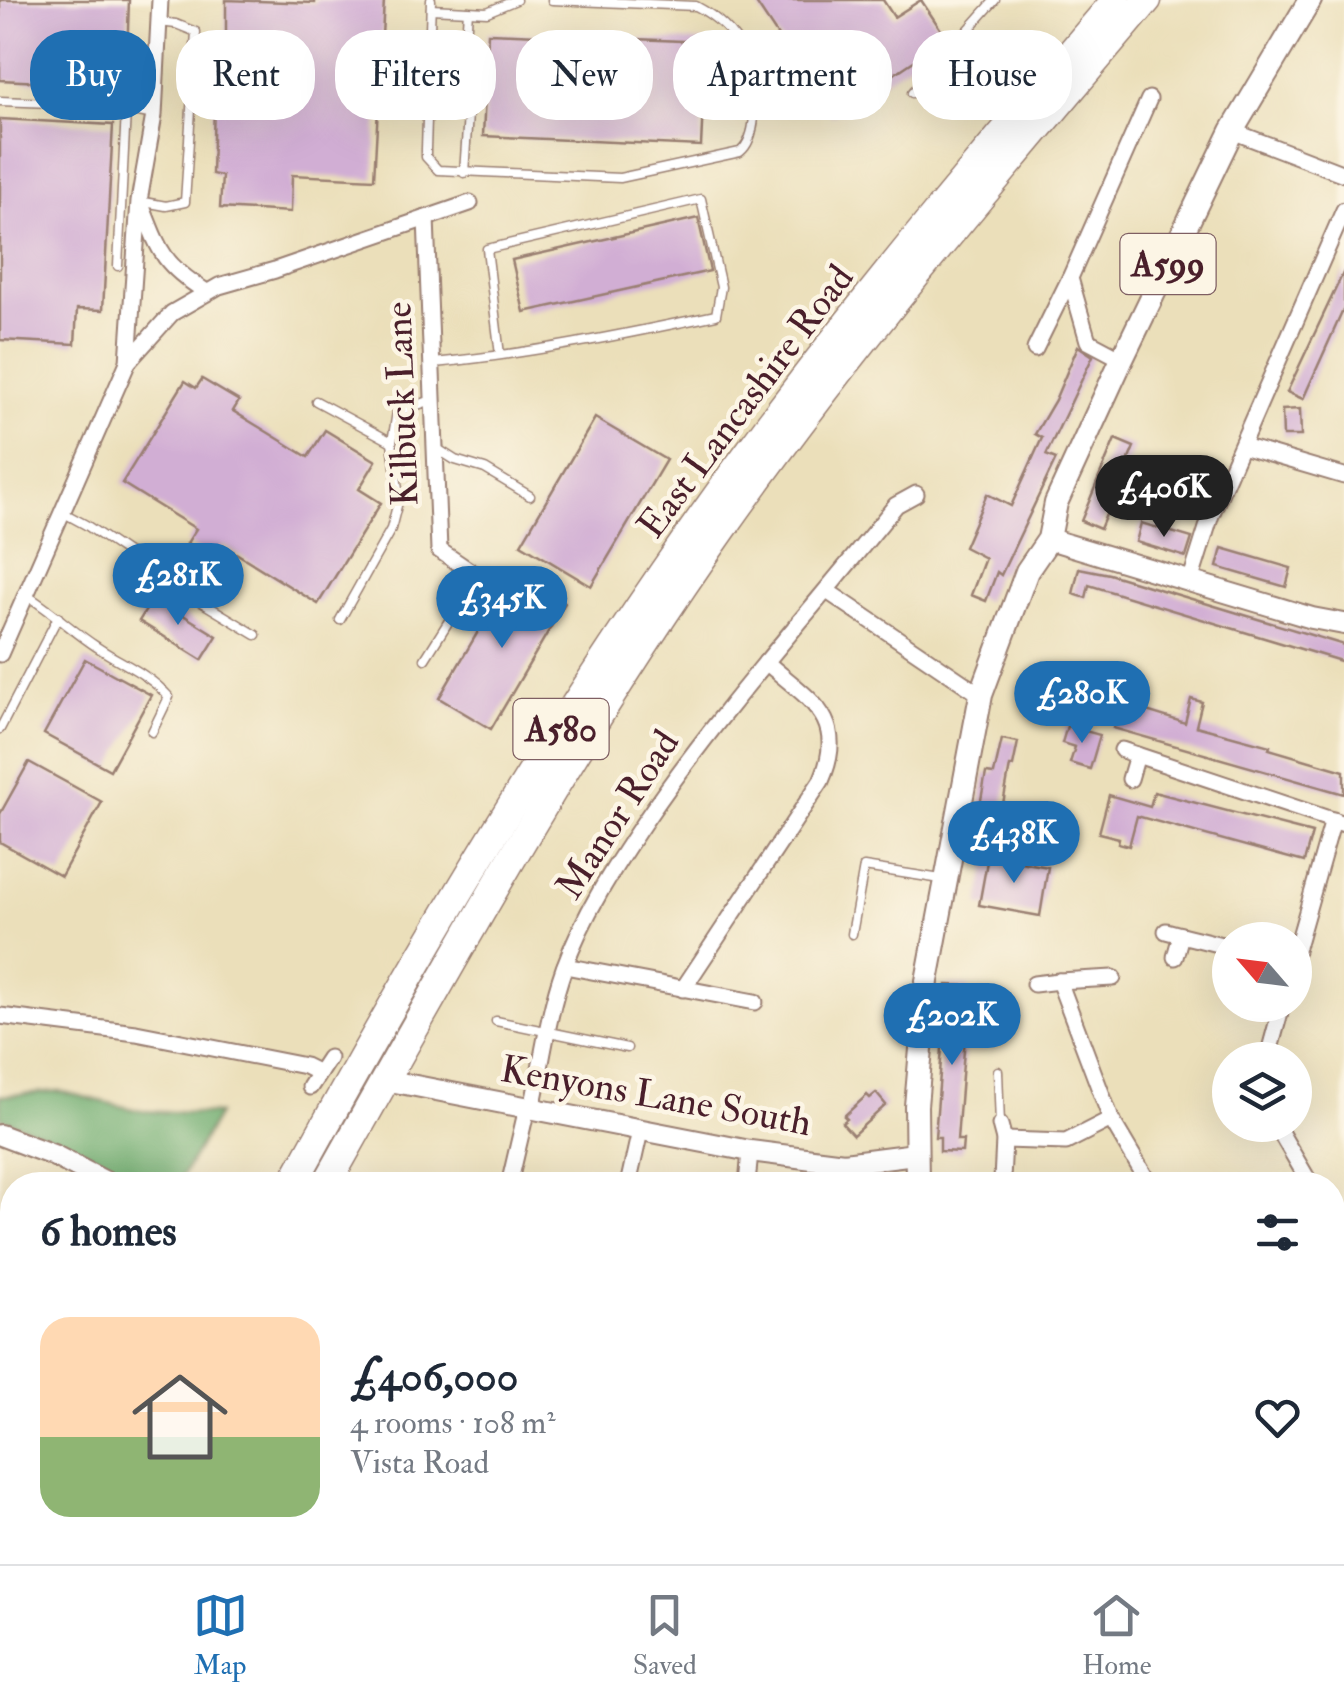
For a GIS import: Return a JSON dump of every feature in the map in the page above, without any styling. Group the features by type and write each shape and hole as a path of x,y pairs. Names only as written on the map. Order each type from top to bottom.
{"highway":[{"name":"East Lancashire Road","path":"299,1172 386,1012 517,796 632,621 766,430 895,282 1116,0"},
{"name":"East Lancashire Road","path":"895,282 1147,0"},
{"name":"East Lancashire Road","path":"333,1172 503,874 640,651 871,311"},
{"path":"281,1172 386,1012"}],"main road":[{"name":"A599","path":"916,1172 916,1106 927,981 981,694 1026,572 1049,539 1056,502 1122,359 1232,131 1310,0"}],"street":[{"path":"156,78 160,0"},
{"path":"1035,349 1149,99"},
{"path":"128,362 139,201 153,120"},
{"path":"1232,131 1344,174"},
{"path":"139,201 161,255 178,274 206,291"},
{"path":"0,654 128,362 172,313 206,291 470,204"},
{"path":"1190,582 1211,515 1344,210"},
{"name":"Kilbuck Lane","path":"426,218 439,550 470,571"},
{"path":"1070,278 1088,341 1122,359"},
{"path":"1242,446 1344,476"},
{"name":"Manor Road","path":"513,1172 565,966 588,913 690,756 896,504 916,494"},
{"path":"1049,539 1344,624"},
{"path":"828,591 981,694"},
{"path":"683,989 821,781 832,756 830,730 817,707 766,662"},
{"path":"1130,779 1130,752 1339,822 1306,922"},
{"path":"1175,957 1174,933 1212,942"},
{"path":"565,966 755,1002"},
{"path":"1034,984 1113,978"},
{"path":"1059,982 1111,1118 1142,1172"},
{"path":"0,1016 136,1033 305,1066 315,1080 329,1058"},
{"name":"Kenyons Lane South","path":"385,1080 750,1151 844,1163 915,1154"},
{"path":"1002,1172 1002,1132 1066,1142 1111,1118"},
{"path":"631,1172 640,1130"},
{"path":"0,1135 71,1172"},
{"path":"1286,1142 1303,1172"},
{"path":"748,1172 750,1151"}],"lane":[{"path":"516,0 486,12 431,4 426,158 438,170 635,176 740,152 748,146 756,85 746,55 712,14 696,6 552,0"},
{"path":"968,30 995,0"},
{"path":"464,173 471,70 465,50 468,11"},
{"path":"139,201 166,206 185,202 196,32 159,22"},
{"path":"0,100 30,101"},
{"path":"118,266 126,120"},
{"path":"434,363 500,355 716,315 721,286 701,200 487,250 500,355"},
{"path":"340,620 392,528 399,498 392,442 397,412 435,399"},
{"path":"316,400 392,442"},
{"path":"436,448 455,460 485,468 530,496"},
{"path":"62,512 256,635"},
{"path":"425,659 467,592 470,571"},
{"path":"26,594 102,651 134,666 169,697 152,732"},
{"path":"0,729 58,616"},
{"path":"852,934 864,867 946,880"},
{"path":"496,1021 627,1048"},
{"path":"998,1072 1002,1132"}],"green space":[{"path":"59,1091 141,1111 218,1114 185,1172 125,1172 74,1145 0,1118 0,1096"}],"building":[{"path":"0,0 129,0 128,30 30,30 30,81 0,80"},
{"path":"226,0 384,0 382,30 335,30 335,120 377,120 374,179 292,175 291,212 220,208 222,176 212,174 214,120 315,120 315,30 226,30"},
{"path":"754,0 883,0 894,17 921,0 941,30 912,30 912,62 892,76 892,30 774,30"},
{"path":"496,33 516,34 516,120 653,120 653,40 673,41 673,120 702,120 701,146 483,136 484,120 496,120"},
{"path":"0,119 113,125 103,310 77,309 75,344 0,340"},
{"path":"698,218 710,271 524,312 512,260"},
{"path":"1344,271 1344,308 1303,399 1287,392"},
{"path":"1078,346 1093,356 1046,455 1056,459 986,601 971,595 985,558 964,547 987,494 1011,506 1042,438 1035,434 1055,400"},
{"path":"202,379 239,401 233,411 308,457 325,430 376,461 359,489 381,503 318,604 223,545 214,560 187,543 196,529 122,483 185,381 196,388"},
{"path":"1300,409 1301,436 1283,436 1282,410"},
{"path":"595,418 666,460 591,586 521,544"},
{"path":"1115,439 1134,447 1100,529 1081,521"},
{"path":"1141,523 1192,538 1186,557 1136,542"},
{"path":"1222,548 1291,568 1286,587 1217,567"},
{"path":"1079,568 1344,645 1344,662 1089,585 1086,598 1073,594"},
{"path":"513,572 565,603 491,729 439,698"},
{"path":"154,597 217,636 202,660 139,621"},
{"path":"85,659 151,695 110,770 44,734"},
{"path":"1191,699 1202,702 1196,726 1344,771 1344,794 1113,728 1121,703 1185,723"},
{"path":"1067,726 1100,735 1090,769 1070,763 1075,747 1062,743"},
{"path":"1002,739 1018,742 994,852 972,848 986,773 994,774"},
{"path":"29,762 102,802 61,876 0,842 0,814"},
{"path":"1154,792 1312,833 1304,862 1137,816 1129,846 1118,843 1119,838 1099,833 1109,795 1150,807"},
{"path":"988,856 1048,867 1040,916 979,905"},
{"path":"947,985 969,986 957,1140 963,1140 962,1152 940,1151 940,1137 935,1137"},
{"path":"876,1093 886,1105 853,1135 842,1123 847,1119 844,1116 867,1095 870,1098"}]}
